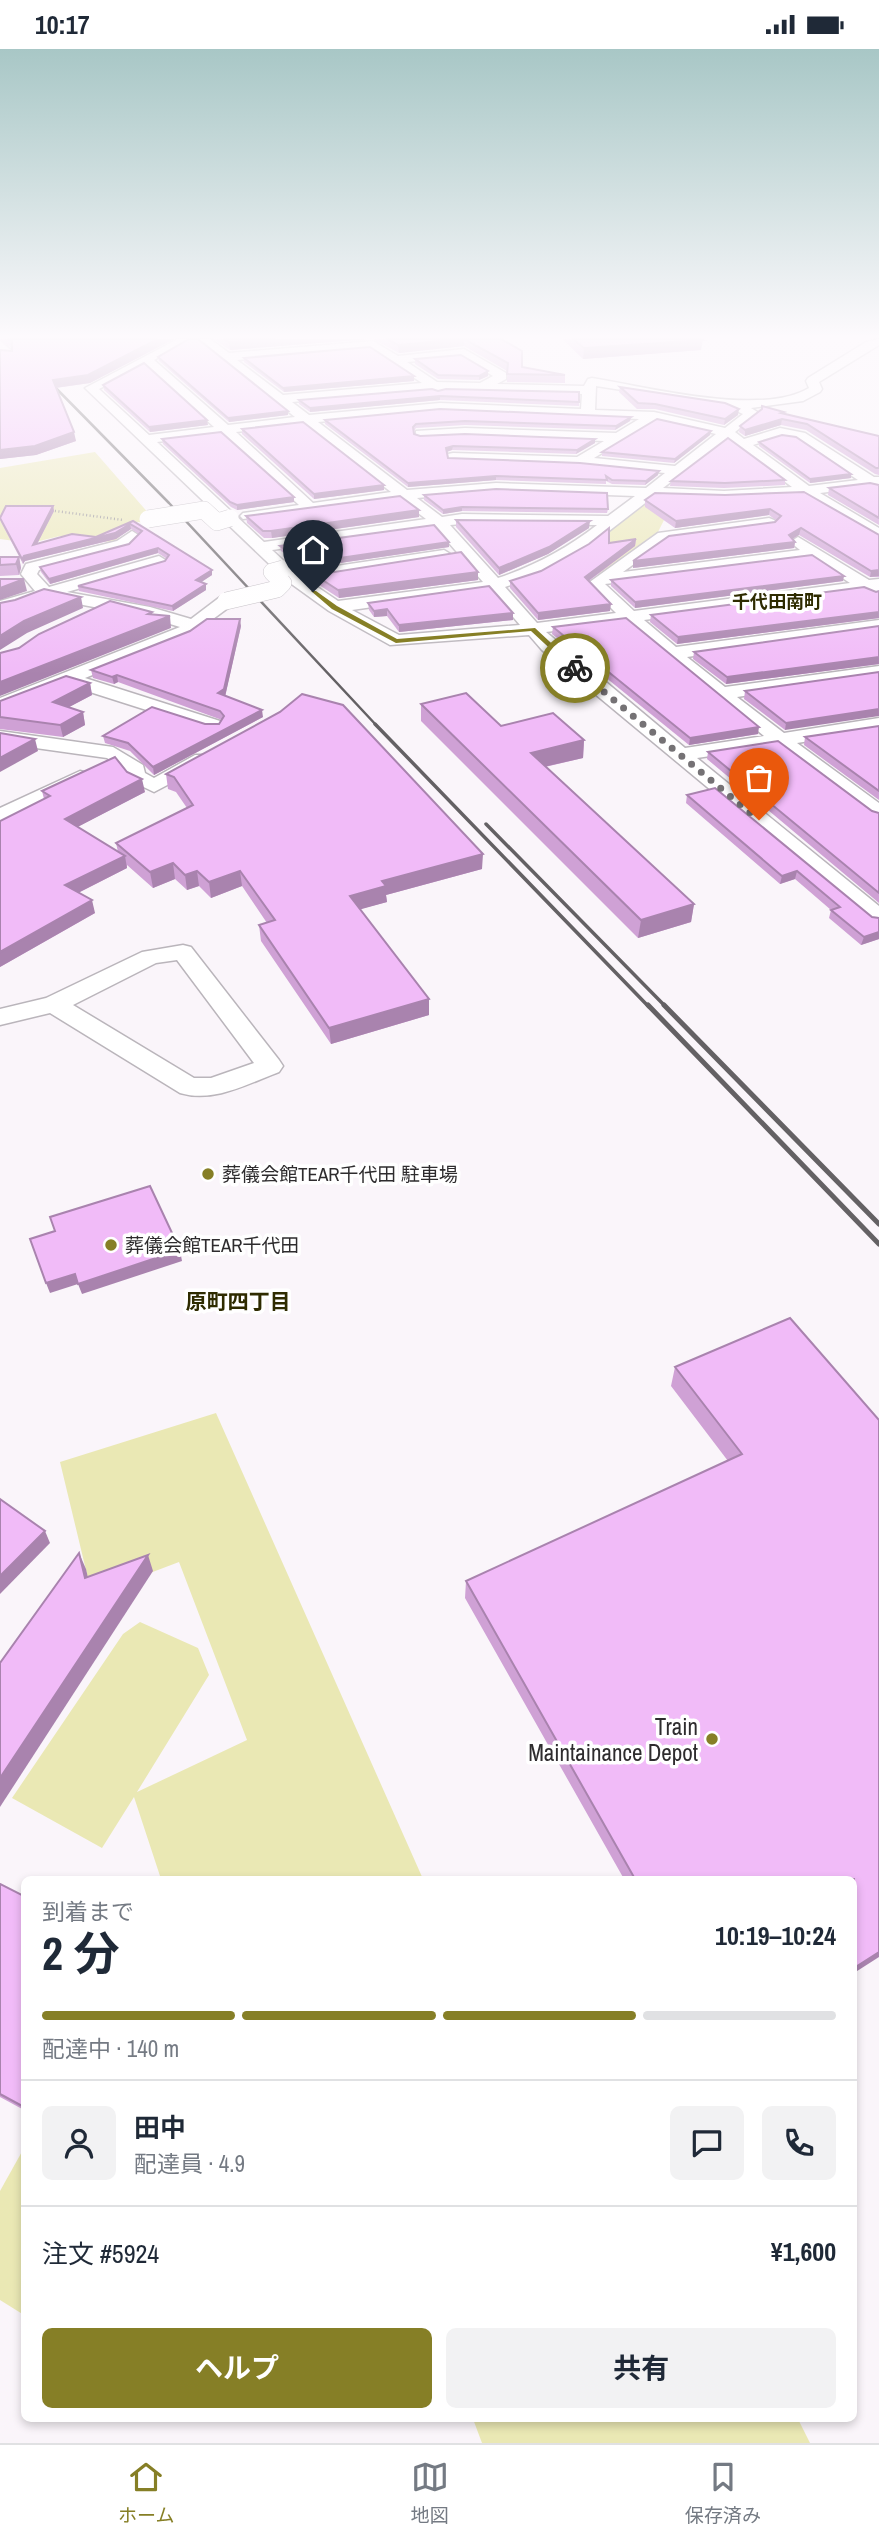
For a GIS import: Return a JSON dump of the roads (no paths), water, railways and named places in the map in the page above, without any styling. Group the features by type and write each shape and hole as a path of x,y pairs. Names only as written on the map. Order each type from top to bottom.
{"street":[{"path":"156,451 288,573 335,607 396,641 532,629 875,588"},
{"path":"250,451 301,496 309,507"},
{"path":"348,451 438,522 548,646 879,918"},
{"path":"444,451 496,487"},
{"path":"580,461 596,451"},
{"path":"335,607 513,580 581,545 701,451"},
{"path":"751,451 806,491 879,535"},
{"path":"824,451 876,483"},
{"path":"453,457 580,461 676,470"},
{"path":"148,519 204,510 217,522 403,495 496,487 724,495 806,491 876,483"},
{"path":"724,495 875,588"},
{"path":"260,547 438,522 515,518 611,521"},
{"path":"769,523 663,536 595,584 629,617 780,739 879,813"},
{"path":"41,588 29,574 32,567 124,544 132,536"},
{"path":"0,705 184,632 226,601 277,589 282,583 272,572 288,573 465,552"},
{"path":"601,580 815,553"},
{"path":"0,606 11,605 41,588 157,566"},
{"path":"13,583 150,612 193,625"},
{"path":"85,617 110,605"},
{"path":"674,653 879,625"},
{"path":"723,693 879,671"},
{"path":"66,678 214,725"},
{"path":"680,755 879,724"},
{"path":"0,737 113,753 136,769 134,775 154,786 225,747"},
{"path":"0,816 121,757"},
{"path":"848,789 879,784"},
{"path":"0,1017 54,1004 150,957 183,952 270,1066 213,1087 189,1087 54,1004"}],"railway":[{"path":"118,451 377,726"},
{"path":"375,724 649,1007"},
{"path":"486,824 666,1007"},
{"path":"648,1005 879,1244"},
{"path":"664,1005 879,1224"}],"place":[{"name":"葬儀会館TEAR千代田 駐車場","path":"208,1174"},
{"name":"葬儀会館TEAR千代田","path":"111,1245"},
{"name":"Train Maintainance Depot","path":"712,1739"}],"district":[{"name":"千代田南町","path":"777,601"},
{"name":"原町四丁目","path":"238,1301"}]}
